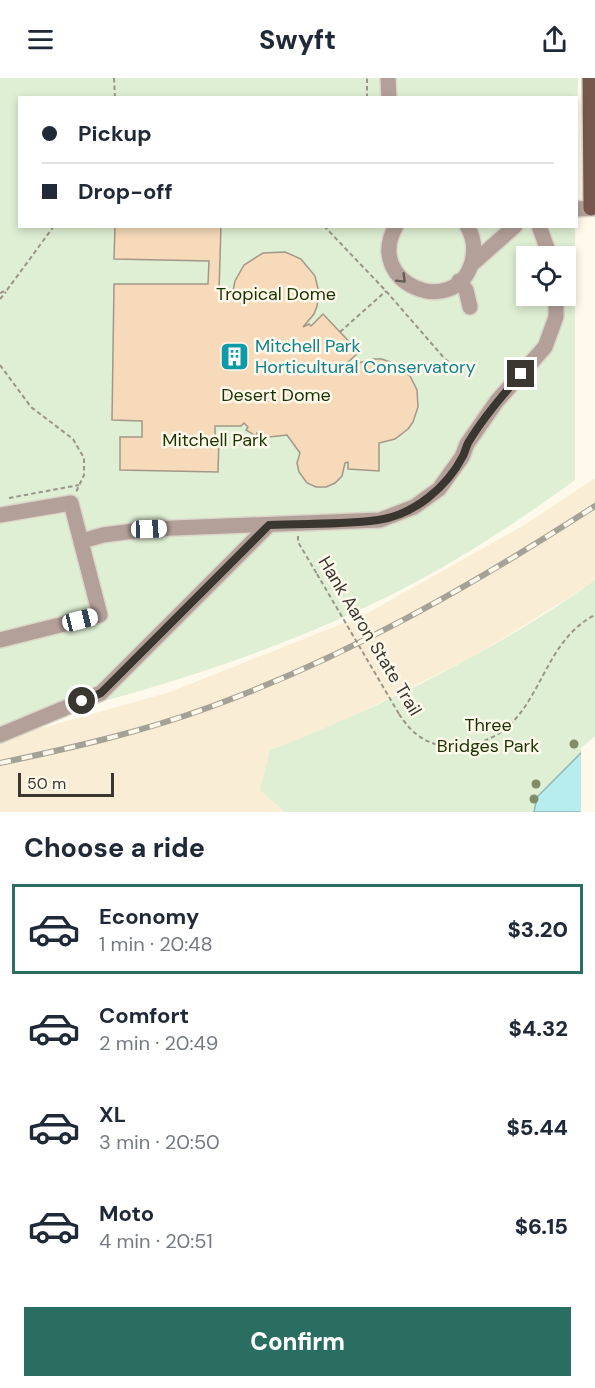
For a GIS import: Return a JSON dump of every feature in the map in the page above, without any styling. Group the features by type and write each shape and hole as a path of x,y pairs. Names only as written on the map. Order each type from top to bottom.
{"main road":[{"path":"587,208 590,78"}],"lane":[{"path":"388,78 388,96"},
{"path":"467,228 473,241 474,253 471,265"},
{"path":"392,229 388,247 389,259 394,270 410,287 433,293 445,290 459,281 471,265 513,228"},
{"path":"540,228 546,246"},
{"path":"459,281 466,290 470,307"},
{"path":"82,541 104,535 149,529 380,520 414,507 439,489 497,401 545,347 556,317 556,306"},
{"path":"0,515 71,502 100,615 0,640"},
{"path":"0,735 101,693 269,525"}],"path":[{"path":"114,78 115,96"},
{"path":"367,78 367,96"},
{"path":"0,299 53,228"},
{"path":"326,228 386,291 450,364 458,366 469,364"},
{"path":"0,292 7,290"},
{"path":"339,332 386,291"},
{"path":"0,365 32,407 73,439 84,458 84,475 71,502"},
{"path":"8,498 79,485"},
{"name":"Hank Aaron State Trail","path":"297,524 298,542 399,714 413,732 423,740 436,744 465,745 491,736 505,728 521,713 566,637 588,618 595,615"}],"shaded area":[{"path":"595,478 595,580 473,657 339,723 270,750 261,790 285,812 0,812 0,733 46,727 170,692 364,615 524,525"}],"green space":[{"name":"Mitchell Park","path":"0,78 578,78 577,96 18,96 18,228 575,228 575,246 516,246 516,306 575,306 575,480 447,565 394,594 277,645 140,691 0,727"},
{"name":"Three Bridges Park","path":"595,580 595,739 537,797 534,812 285,812 260,790 270,750 354,715 438,675 519,630"}],"water":[{"path":"595,739 595,812 534,812 537,797"}],"pier":[{"path":"595,736 595,812 581,812 581,748"}],"building":[{"name":"Mitchell Park Horticultural Conservatory","path":"115,228 221,228 219,291 233,291 235,281 244,265 263,253 285,252 301,259 315,276 319,293 314,314 303,327 309,324 311,326 323,314 359,352 346,364 348,366 343,372 345,373 358,363 374,359 382,359 404,370 417,390 418,407 413,422 395,439 379,443 379,471 348,469 348,462 345,463 342,476 335,483 326,487 316,487 307,483 299,472 297,463 300,453 287,435 269,437 257,433 256,436 246,430 248,427 244,423 241,426 215,426 215,439 219,439 218,472 120,470 120,437 142,437 142,421 112,420 114,284 208,284 209,261 114,259"}],"railway":[{"path":"0,763 158,724 210,707 311,666 456,591 595,506"}],"place":[{"name":"Mitchell Park Horticultural Conservatory","path":"234,356"}],"route":[{"path":"82,701 101,693 269,525 380,520 414,507 427,498 439,489 497,401 521,374"}],"park label":[{"name":"Tropical Dome","path":"276,294"},
{"name":"Desert Dome","path":"276,395"}]}
